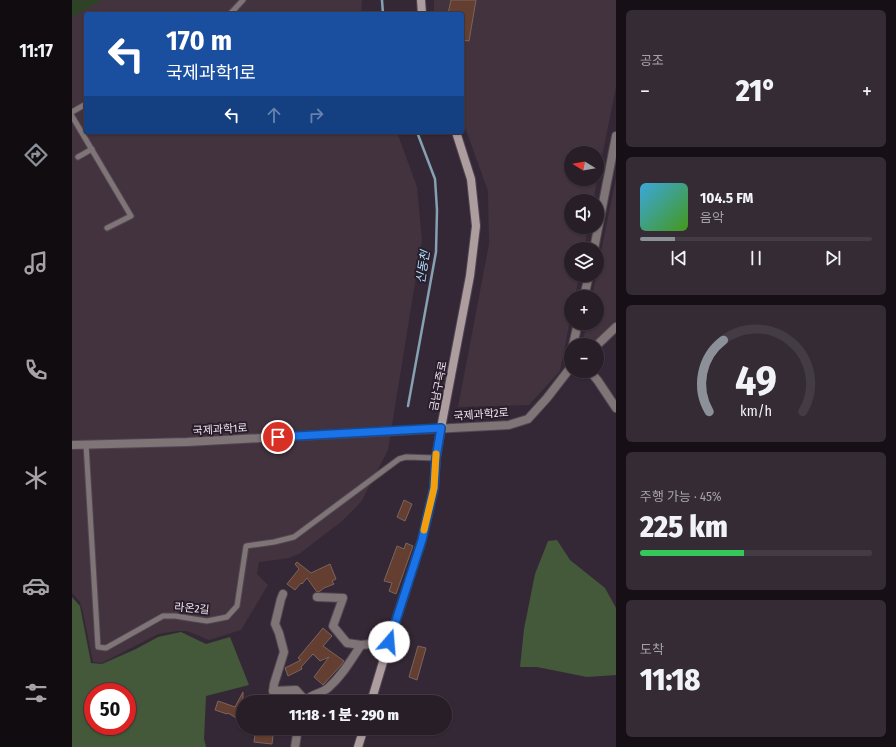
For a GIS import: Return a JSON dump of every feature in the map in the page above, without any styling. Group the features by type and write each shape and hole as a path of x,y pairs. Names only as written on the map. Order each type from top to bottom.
{"main road":[{"path":"421,0 422,12"},
{"name":"금남구즉로","path":"373,695 422,540 434,488 436,458 441,428 466,298 476,226 471,180 457,134"},
{"path":"358,747 362,735"}],"street":[{"path":"595,242 616,136"},
{"path":"604,338 616,327"},
{"name":"국제과학2로","path":"441,428 509,425 528,419 564,376"},
{"path":"596,378 616,408"},
{"name":"국제과학1로","path":"72,445 187,442 441,428"},
{"path":"283,594 275,624 284,652 273,691 296,690 300,695"},
{"path":"317,597 343,598 333,626 347,643 361,645 389,642"},
{"path":"312,695 328,688 348,666 361,645"},
{"path":"295,747 297,735"}],"lane":[{"path":"232,12 243,0"},
{"path":"72,112 84,105"},
{"path":"72,116 131,216 107,228"},
{"path":"78,157 92,149"},
{"name":"라온2길","path":"86,444 98,647 106,648 163,616 175,616 207,621 227,617 237,606 246,546 294,538 399,459 406,457 436,458"}],"shaded area":[{"path":"72,0 362,0 361,12 84,12 84,134 398,134 417,187 422,240 388,450 361,502 341,522 299,554 289,558 259,562 257,574 268,585 241,630 209,640 187,631 158,634 102,663 93,662 80,602 72,593"},
{"path":"434,0 616,0 616,87 604,146 564,146 564,186 596,186 594,194 564,194 564,234 587,234 585,242 564,242 564,282 578,282 576,290 564,290 564,330 568,330 566,338 564,338 564,351 560,371 529,405 458,407 489,244 488,191 464,125 464,12 434,12"},
{"path":"616,178 616,325 602,338 584,338 585,330 604,330 604,290 593,290 595,282 604,282 603,242"}],"green space":[{"path":"72,0 102,0 72,17"},
{"path":"557,540 570,560 605,588 616,608 616,675 587,677 537,667 520,667 524,629 535,574 548,541"},
{"path":"72,597 80,606 91,663 102,664 136,649 158,637 181,632 206,644 230,637 249,685 206,696 204,739 206,747 72,747"}],"building":[{"path":"451,0 476,0 469,41 464,40 464,12 448,12"},
{"path":"404,500 412,504 405,521 397,517"},
{"path":"406,543 413,546 396,594 389,591 392,583 384,581 397,546 404,549"},
{"path":"297,562 311,573 330,564 336,579 332,581 334,584 317,592 307,578 295,590 287,584 299,569 295,564"},
{"path":"323,628 332,636 323,646 344,661 342,664 323,685 314,677 329,657 320,661 313,654 301,667 302,669 288,676 285,668 301,660 298,658"},
{"path":"418,646 426,648 417,680 409,677"},
{"path":"218,701 235,707 236,705 236,718 228,713 215,710"},
{"path":"255,735 273,735 272,744 254,742"}],"waterway":[{"name":"신동천","path":"382,0 383,12"},
{"name":"신동천","path":"408,406 436,252 437,210 435,179 418,134"}],"slow traffic":[{"path":"424,530 434,488 436,454"}],"route":[{"path":"278,437 441,428 436,458 434,488 422,540 389,642"}]}
